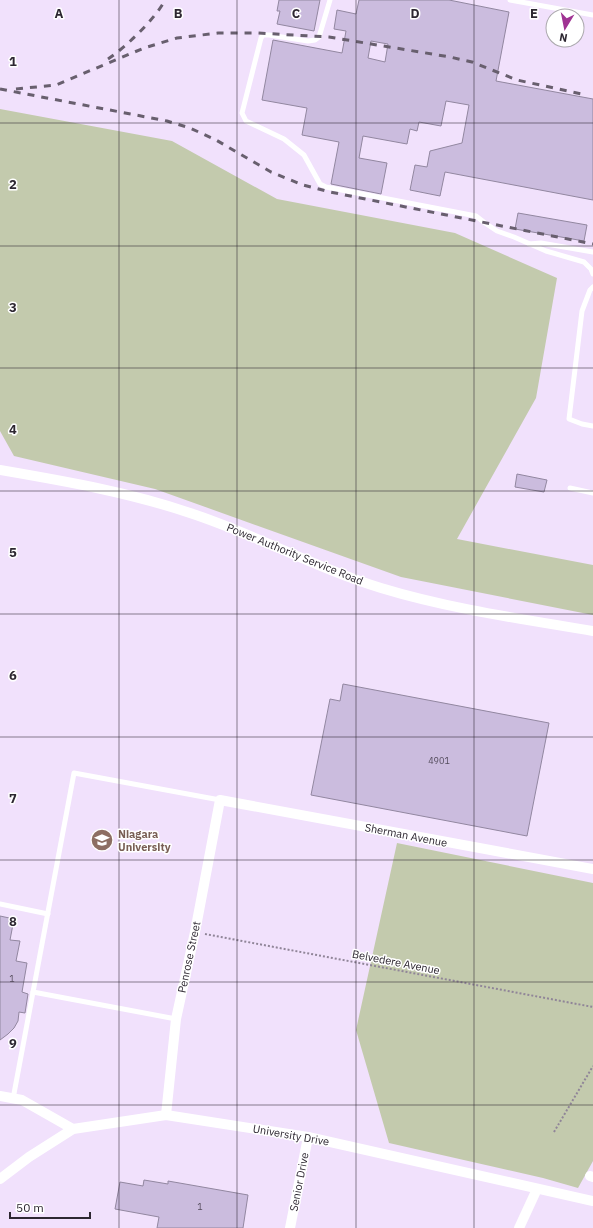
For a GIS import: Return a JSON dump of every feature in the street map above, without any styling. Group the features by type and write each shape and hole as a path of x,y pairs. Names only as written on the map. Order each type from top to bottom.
{"street":[{"name":"Power Authority Service Road","path":"0,470 107,490 191,513 346,576 398,593 455,607 593,631"},
{"name":"Sherman Avenue","path":"220,800 593,869"},
{"name":"Penrose Street","path":"166,1115 176,1019 195,932 220,800"},
{"path":"0,1096 22,1100 72,1129"},
{"name":"University Drive","path":"0,1179 29,1157 72,1129 166,1115 308,1137 593,1201"},
{"name":"Senior Drive","path":"290,1228 308,1137"},
{"path":"519,1228 536,1189"}],"lane":[{"path":"330,0 319,36 315,40 308,41 263,35 242,113 246,121 284,140 304,155 320,184 326,187 476,216 497,231 546,251 584,262 591,269 593,274"},
{"path":"510,0 593,15"},
{"path":"530,244 541,243 593,252"},
{"path":"593,287 590,290 582,311 569,419 593,426"},
{"path":"570,488 593,493"},
{"path":"14,1099 74,772 220,800"},
{"path":"0,904 48,914"},
{"path":"33,992 176,1019"}],"path":[{"name":"Belvedere Avenue","path":"195,932 593,1007"},
{"path":"554,1132 593,1066"}],"green space":[{"path":"0,109 172,141 277,199 455,233 557,278 536,398 457,539 593,565 593,615 401,577 155,489 14,456 0,431"},
{"path":"397,843 593,883 593,1161 578,1188 543,1178 389,1143 356,1030"}],"building":[{"path":"279,0 320,0 314,31 277,24 280,11 277,11"},
{"path":"359,0 449,0 509,12 496,81 593,99 593,200 445,172 440,196 410,190 415,165 427,167 430,151 462,143 469,105 446,101 441,126 419,122 417,131 410,129 407,144 363,136 359,158 387,163 381,194 331,184 339,142 302,135 307,108 262,100 273,40 342,53 346,31 334,29 337,10 356,14","holes":["371,41 388,44 385,62 368,58"]},
{"path":"518,213 587,225 584,241 515,229"},
{"path":"517,474 547,480 544,492 515,487"},
{"path":"343,684 549,723 527,836 311,795 330,699 340,701"},
{"path":"0,916 14,919 10,940 20,941 16,961 27,963 22,992 28,994 25,1013 19,1012 18,1021 14,1028 0,1040"},
{"path":"144,1180 168,1184 168,1181 248,1195 243,1228 157,1228 159,1217 115,1209 120,1182 143,1186"}],"railway":[{"path":"108,59 123,48 140,32 155,15 165,0"},
{"path":"16,89 56,85 144,48 177,38 218,33 257,33 329,37 450,57 472,62 517,80 586,95"},
{"path":"0,89 167,121 190,128 216,140 271,172 303,185 330,192 593,244"}],"place":[{"name":"Niagara University","path":"102,840"}]}
